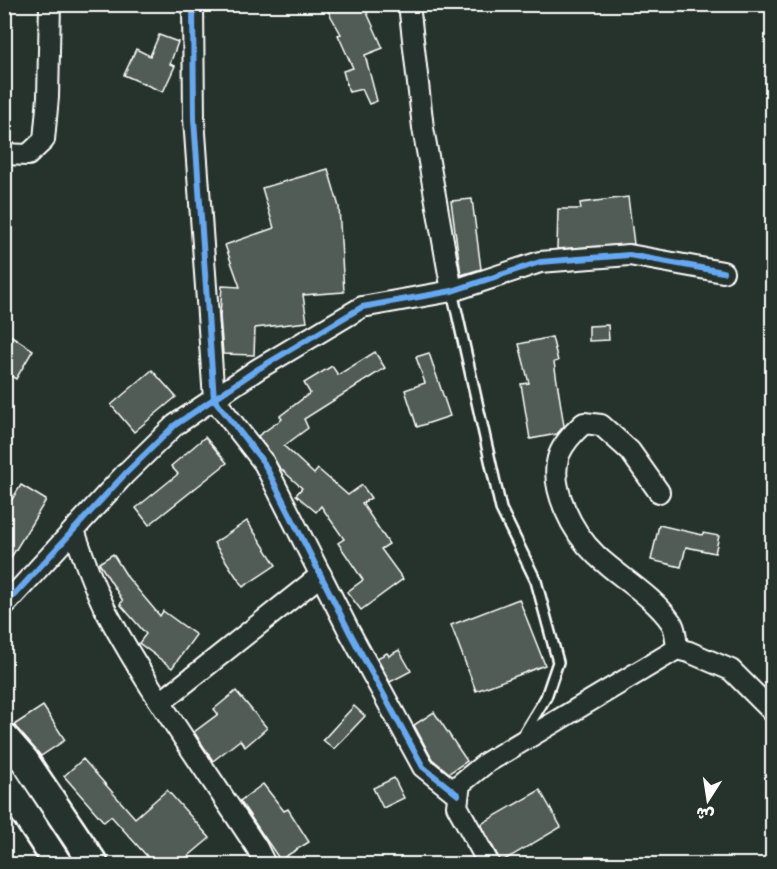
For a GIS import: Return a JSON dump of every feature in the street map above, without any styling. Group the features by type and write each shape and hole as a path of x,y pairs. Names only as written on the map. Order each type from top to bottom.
{"main road":[{"path":"4,737 24,761 94,864"},
{"path":"4,781 57,864"}],"street":[{"path":"4,154 28,155 44,140 48,97 50,4"},
{"path":"194,4 194,119 214,399 264,463 349,631 423,767 458,795"},
{"path":"409,4 423,128 452,291"},
{"path":"4,606 124,474 176,425 258,369 363,307 452,291 540,262 629,255 723,272"},
{"path":"659,492 630,451 601,425 584,423 569,437 558,456 557,485 568,519 594,553 652,602 673,624 677,649"},
{"path":"74,530 86,565 106,610 161,702 265,864"},
{"path":"161,702 321,575"},
{"path":"489,864 457,806 460,784 486,763 677,649 731,670 772,711"}],"lane":[{"path":"452,291 501,509 536,581 558,662 546,697 518,744"}],"building":[{"path":"324,4 363,4 383,48 365,55 377,101 369,104 362,89 349,92 343,71 353,68 338,35 341,34"},
{"path":"159,35 178,42 170,64 175,66 163,92 124,75 136,49 150,56"},
{"path":"328,169 339,207 344,292 303,295 307,322 255,328 254,355 223,354 220,316 222,286 240,287 225,245 274,228 262,188"},
{"path":"628,197 634,244 557,249 558,209 581,209 580,203"},
{"path":"472,199 481,269 461,275 451,201"},
{"path":"608,325 609,340 589,341 589,326"},
{"path":"4,331 33,350 16,379 4,372"},
{"path":"552,337 558,361 554,362 564,426 557,434 530,439 521,384 529,383 519,344"},
{"path":"375,352 385,368 304,419 308,428 284,446 314,474 318,469 348,495 362,485 371,498 362,503 389,544 381,549 403,579 361,610 347,592 363,580 338,543 344,539 321,506 316,512 296,495 302,488 279,467 258,436 282,419 280,416 310,393 304,383 332,366 338,375"},
{"path":"429,353 450,416 417,427 405,390 425,383 416,357"},
{"path":"152,370 176,397 134,432 111,405"},
{"path":"205,437 227,463 149,525 136,508 178,474 171,466"},
{"path":"21,485 46,500 4,569 4,512"},
{"path":"247,521 276,565 243,587 214,543"},
{"path":"659,525 702,535 703,533 719,536 715,553 686,547 681,567 651,560"},
{"path":"113,554 128,578 160,616 163,611 196,635 172,668 139,643 146,634 120,604 123,601 99,563"},
{"path":"519,599 545,665 476,691 451,625"},
{"path":"399,650 411,671 390,682 377,658 387,653 389,656"},
{"path":"236,691 267,728 245,747 240,740 213,761 194,732 218,714 214,709"},
{"path":"43,706 65,740 41,756 14,725"},
{"path":"354,706 365,716 334,749 323,740"},
{"path":"434,712 467,761 449,773 432,759 414,725"},
{"path":"83,759 135,818 167,790 210,838 179,864 154,864 111,816 104,822 64,776"},
{"path":"394,778 404,798 383,808 373,788"},
{"path":"263,784 284,811 288,809 309,842 280,860 240,801"},
{"path":"540,790 561,827 501,862 481,824"}],"cycle path":[{"path":"193,4 194,119 214,399 264,463 349,631 423,767 458,795"},
{"path":"4,606 125,474 175,425 258,369 362,307 452,291 540,262 629,255 723,272"}]}
